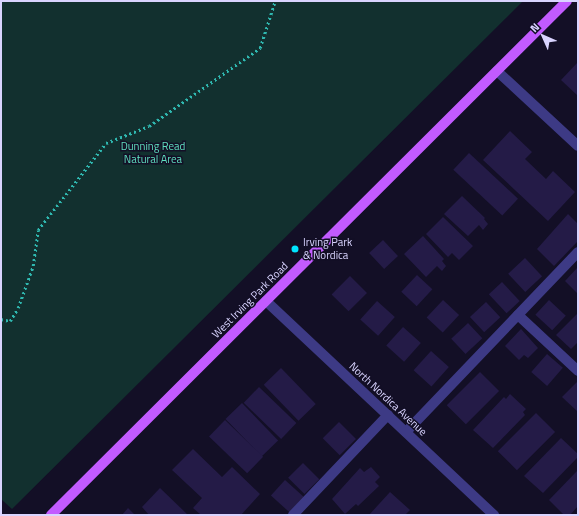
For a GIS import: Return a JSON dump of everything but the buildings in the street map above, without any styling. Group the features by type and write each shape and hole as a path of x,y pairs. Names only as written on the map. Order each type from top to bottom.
{"main road":[{"name":"West Irving Park Road","path":"52,515 567,1"}],"street":[{"path":"497,71 578,146"},
{"path":"406,432 578,252"},
{"name":"North Nordica Avenue","path":"266,301 494,515"},
{"path":"518,314 578,371"},
{"path":"293,515 388,415"}],"path":[{"path":"1,319 10,321 18,308 33,266 38,230 106,143 149,126 260,48 275,1"}],"green space":[{"name":"Dunning Read Natural Area","path":"1,1 523,1 12,509 1,499"}],"place":[{"name":"Irving Park & Nordica","path":"295,249"}]}
